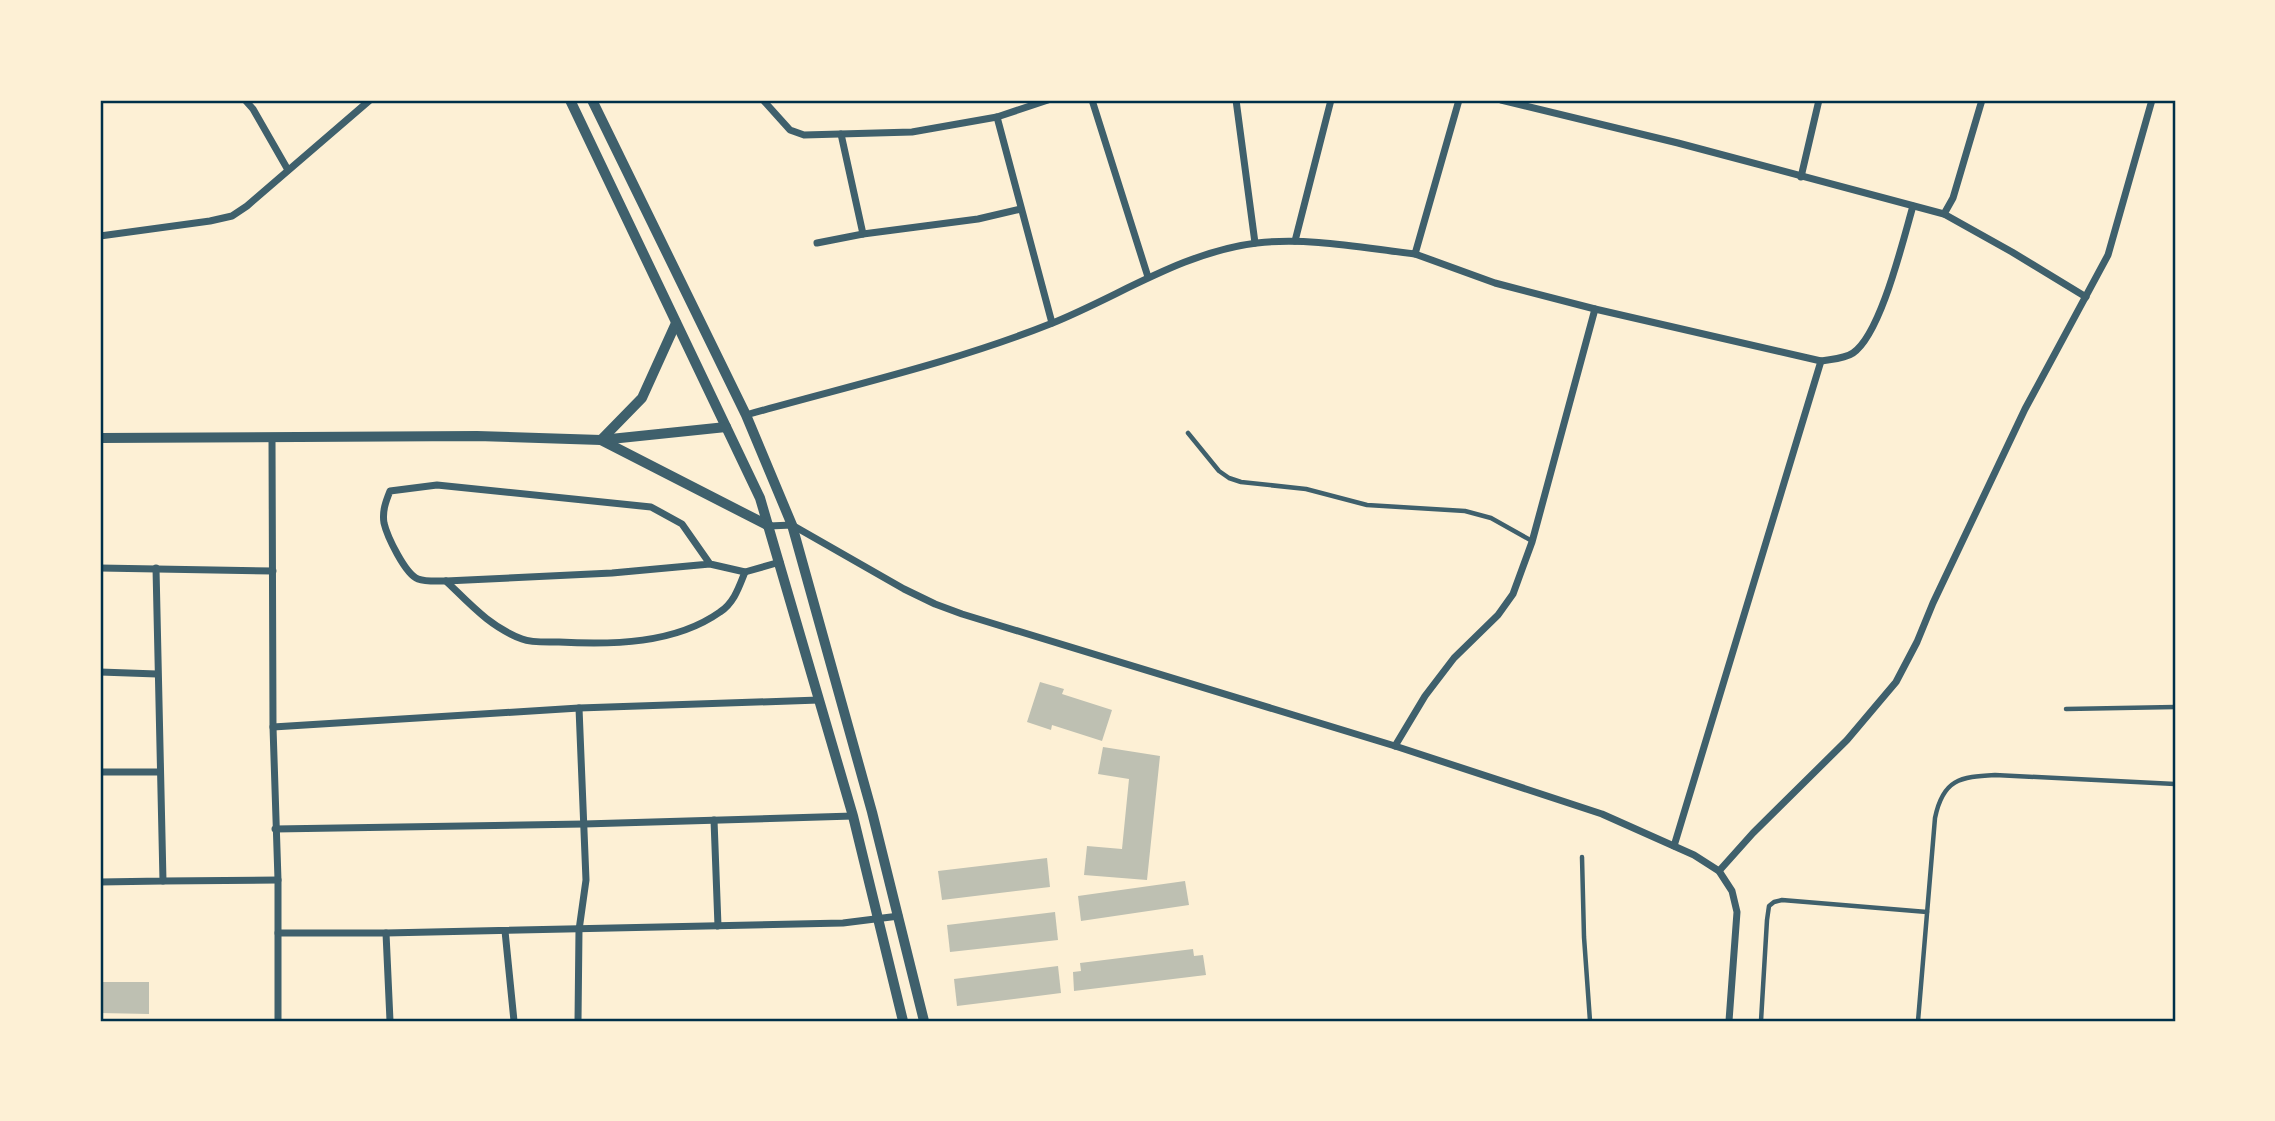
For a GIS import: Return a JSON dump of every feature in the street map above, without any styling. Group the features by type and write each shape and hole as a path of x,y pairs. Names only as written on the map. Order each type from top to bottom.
{"street":[{"path":"245,100 253,109 288,170"},
{"path":"100,236 232,216 370,100"},
{"path":"570,100 760,498 853,816 903,1021"},
{"path":"592,100 746,415 792,525 899,916 924,1021"},
{"path":"763,100 790,130 804,135 912,132 997,117 1048,100"},
{"path":"1092,100 1148,277"},
{"path":"1236,100 1255,243"},
{"path":"1295,240 1331,100"},
{"path":"1415,254 1459,100"},
{"path":"1502,100 1678,143 1944,214 2086,297"},
{"path":"1801,177 1819,100"},
{"path":"1944,214 1953,198 1982,100"},
{"path":"1719,871 1753,833 1847,740 1896,682 2025,409 2108,255 2152,100"},
{"path":"997,117 1052,323"},
{"path":"841,134 863,234"},
{"path":"746,415 955,358 1052,323 1148,277 1214,253 1255,243 1295,240 1415,254 1495,283 1595,309 1821,360 1853,354 1870,333 1887,291 1913,206"},
{"path":"817,243 863,234 978,219 1021,209"},
{"path":"1395,746 1425,696 1454,658 1506,606 1513,594 1532,542 1595,309"},
{"path":"601,440 642,398 676,323"},
{"path":"1674,846 1821,360"},
{"path":"100,438 477,436 601,440 726,427"},
{"path":"272,438 278,1021"},
{"path":"601,440 769,526 792,525 935,604 1395,746 1602,814 1695,855 1719,871 1732,891 1737,912 1729,1021"},
{"path":"710,564 682,524 652,507 437,485 390,491 384,504 384,523 408,572 419,579 446,581 612,573 710,564 745,572 780,562"},
{"path":"100,568 274,571"},
{"path":"156,568 163,881"},
{"path":"446,581 488,622 524,640 597,644 642,640 687,629 721,612 734,598 745,572"},
{"path":"100,672 158,674"},
{"path":"273,727 579,708 819,700"},
{"path":"578,1021 579,930 586,880 579,708"},
{"path":"100,772 160,772"},
{"path":"275,829 853,816"},
{"path":"714,820 718,926"},
{"path":"100,882 278,880"},
{"path":"278,933 579,930 843,923 899,916"},
{"path":"505,931 514,1021"},
{"path":"386,933 390,1021"}],"lane":[{"path":"1188,433 1219,471 1241,482 1306,489 1367,505 1465,511 1491,518 1532,542"},
{"path":"2066,709 2175,707"},
{"path":"1918,1021 1934,818 1939,799 1948,786 1966,777 1995,775 2175,783"},
{"path":"1582,857 1590,1021"},
{"path":"1761,1021 1767,920 1769,906 1774,902 1782,900 1927,912"}],"building":[{"path":"1040,682 1064,689 1062,694 1112,710 1102,741 1052,725 1051,730 1027,722"},
{"path":"1103,747 1160,756 1147,880 1084,875 1087,846 1122,849 1129,779 1098,774"},
{"path":"1047,858 1050,887 942,900 938,871"},
{"path":"1185,881 1189,905 1081,921 1078,896"},
{"path":"1055,912 1058,940 950,952 947,925"},
{"path":"1193,949 1194,956 1203,955 1206,975 1074,991 1073,972 1081,971 1080,963"},
{"path":"1058,966 1061,993 957,1006 954,979"},
{"path":"100,982 149,982 149,1014 100,1013"}]}
